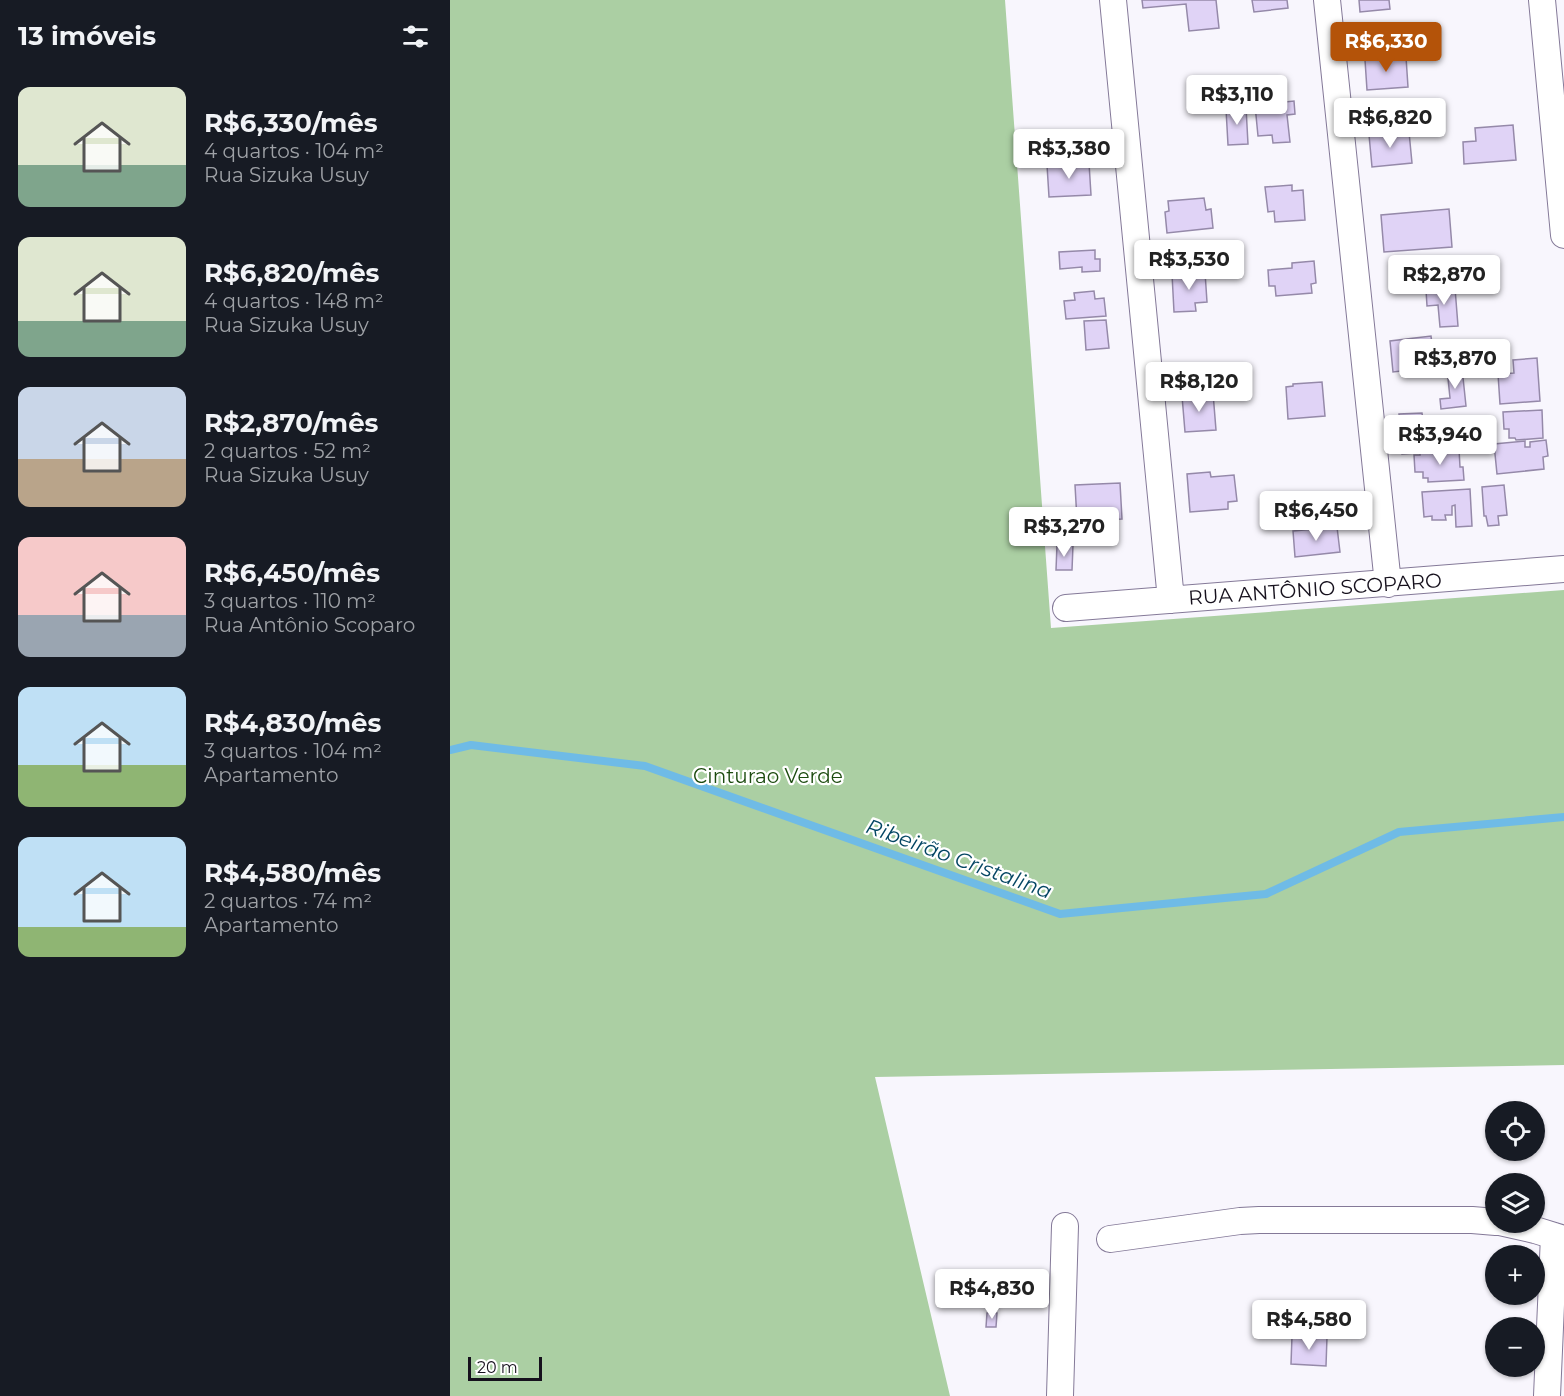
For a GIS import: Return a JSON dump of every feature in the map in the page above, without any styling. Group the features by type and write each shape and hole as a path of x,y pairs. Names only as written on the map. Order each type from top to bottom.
{"street":[{"path":"1113,0 1171,600"},
{"path":"1327,0 1388,584"},
{"path":"1542,0 1564,235"},
{"name":"RUA ANTÔNIO SCOPARO","path":"1066,608 1564,569"},
{"path":"1110,1239 1259,1220 1485,1221"},
{"path":"1060,1396 1065,1226"},
{"path":"1543,1233 1559,1237 1546,1396"}],"green space":[{"name":"Cinturao Verde","path":"450,0 1005,0 1051,628 1564,590 1564,1065 875,1077 950,1396 450,1396"}],"building":[{"path":"1142,0 1216,0 1219,28 1189,31 1186,4 1143,8"},
{"path":"1252,0 1287,0 1288,8 1254,12"},
{"path":"1359,0 1389,0 1390,9 1360,12"},
{"path":"1406,57 1408,87 1367,90 1365,60"},
{"path":"1294,101 1295,114 1287,115 1290,142 1273,143 1272,135 1258,136 1255,105"},
{"path":"1246,107 1248,144 1228,145 1226,109"},
{"path":"1513,125 1516,160 1464,164 1463,142 1476,141 1475,128"},
{"path":"1409,132 1412,163 1372,167 1369,135"},
{"path":"1089,163 1091,195 1049,197 1047,165"},
{"path":"1292,185 1292,191 1303,190 1305,220 1275,222 1274,211 1268,212 1265,187"},
{"path":"1204,198 1206,210 1211,209 1213,228 1167,233 1165,212 1169,211 1168,201"},
{"path":"1449,209 1452,247 1384,252 1381,215"},
{"path":"1095,250 1095,259 1100,259 1100,271 1082,272 1082,267 1060,269 1059,252"},
{"path":"1314,261 1316,283 1311,284 1312,293 1276,296 1275,286 1269,286 1268,270 1292,268 1292,263"},
{"path":"1205,272 1207,302 1195,303 1196,311 1174,312 1172,274"},
{"path":"1455,288 1458,326 1440,327 1438,305 1427,306 1426,290"},
{"path":"1094,291 1095,299 1104,298 1106,316 1066,319 1064,301 1075,300 1074,293"},
{"path":"1106,320 1109,348 1086,350 1084,321"},
{"path":"1431,336 1435,367 1393,372 1390,341"},
{"path":"1537,358 1540,401 1500,404 1498,374 1514,373 1513,360"},
{"path":"1462,368 1466,406 1441,409 1440,399 1450,398 1447,369"},
{"path":"1322,382 1325,416 1288,419 1286,387 1293,386 1293,384"},
{"path":"1213,393 1216,430 1185,432 1182,396"},
{"path":"1542,410 1543,438 1516,440 1509,438 1509,429 1504,429 1503,412"},
{"path":"1422,413 1423,420 1439,419 1440,429 1446,429 1448,447 1416,449 1417,453 1402,454 1399,414"},
{"path":"1546,440 1548,456 1543,457 1544,469 1497,474 1494,444 1525,441 1525,447 1530,447 1530,442"},
{"path":"1459,449 1460,467 1463,467 1464,480 1428,482 1428,478 1423,478 1423,472 1415,472 1414,455 1420,455 1420,452"},
{"path":"1210,472 1211,477 1234,475 1237,501 1228,502 1228,509 1190,512 1187,474"},
{"path":"1120,483 1122,519 1077,520 1075,485"},
{"path":"1504,485 1507,515 1498,516 1499,525 1488,526 1486,516 1484,516 1482,487"},
{"path":"1470,489 1472,526 1456,527 1455,505 1452,506 1452,515 1445,515 1446,520 1432,520 1432,516 1424,517 1422,492"},
{"path":"1337,527 1340,552 1295,557 1293,531"},
{"path":"1057,545 1073,545 1072,570 1056,570"},
{"path":"987,1313 997,1313 996,1327 986,1327"},
{"path":"1292,1336 1327,1337 1326,1366 1291,1364"}],"waterway":[{"name":"Ribeirão Cristalina","path":"450,750 471,745 645,766 1060,914 1266,894 1399,832 1564,817"}]}
